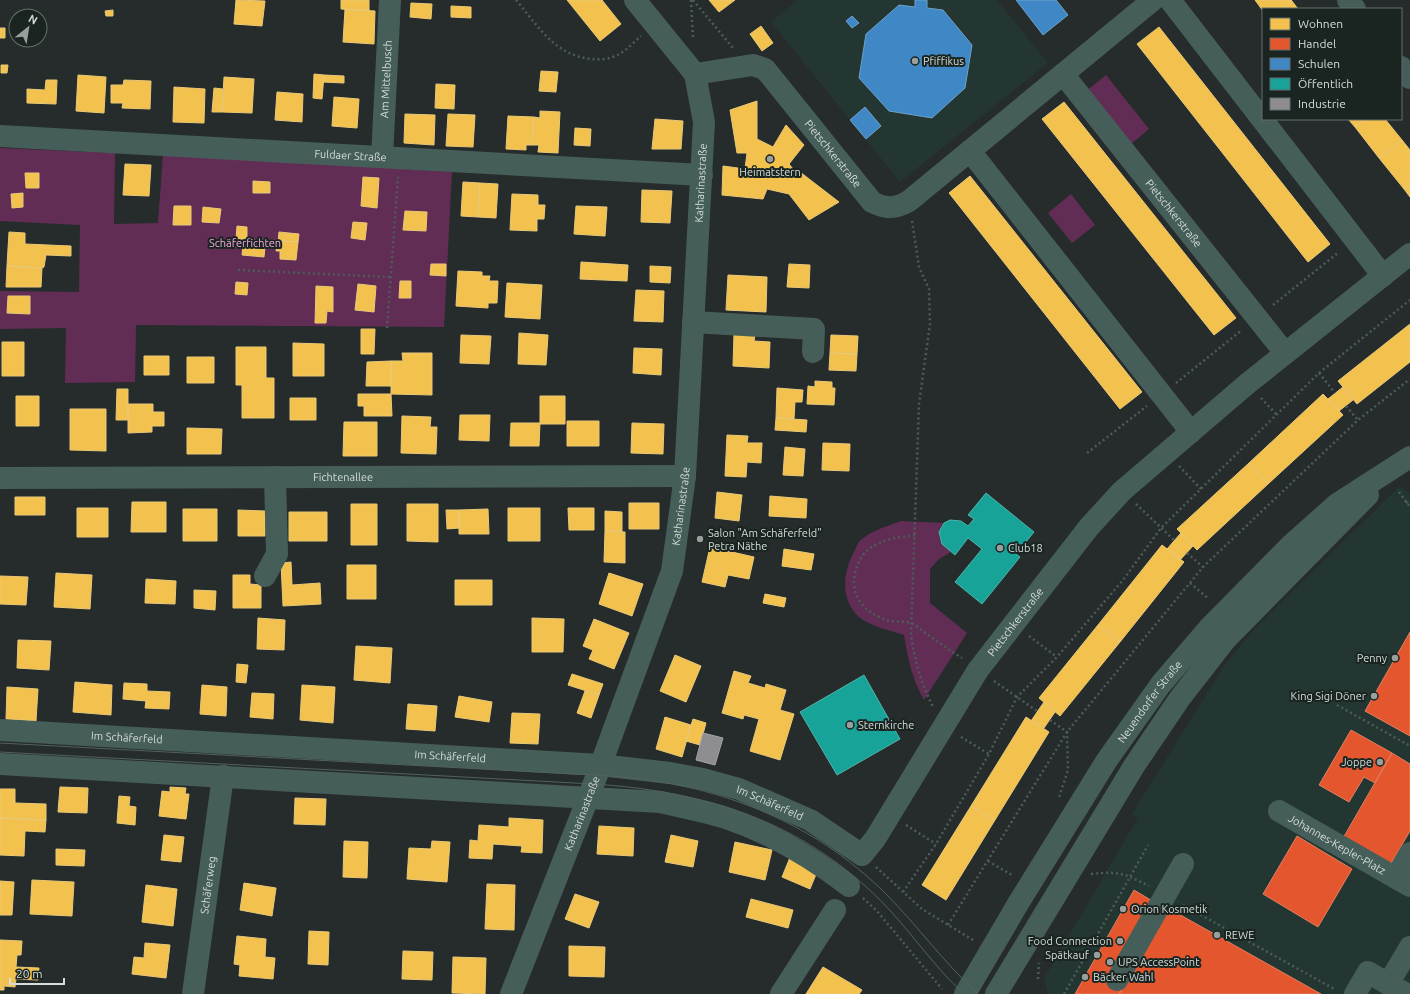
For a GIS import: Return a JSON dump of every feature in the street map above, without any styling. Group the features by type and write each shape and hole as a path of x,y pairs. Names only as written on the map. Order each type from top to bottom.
{"street":[{"name":"Am Mittelbusch","path":"390,0 391,158"},
{"name":"Pietschkerstraße","path":"695,74 748,66 760,66 769,72 872,202 881,207 891,208 900,206 909,201 1153,0"},
{"path":"1170,0 1262,119"},
{"path":"1348,0 1354,8"},
{"name":"Katharinastraße","path":"511,994 588,797 672,571 685,476 704,122 695,74 646,8"},
{"path":"1402,68 1410,78"},
{"name":"Pietschkerstraße","path":"1063,74 1285,353"},
{"path":"1262,120 1383,276"},
{"name":"Fuldaer Straße","path":"0,136 702,175"},
{"path":"970,151 1191,432"},
{"name":"Pietschkerstraße","path":"868,847 944,727 978,670 1089,527 1122,492 1191,432 1285,353 1410,254"},
{"path":"693,322 814,329 813,352"},
{"name":"Neuendorfer Straße","path":"965,994 1019,902 1107,760 1166,679 1210,627 1291,545 1337,504 1404,461"},
{"name":"Neuendorfer Straße","path":"1003,992 1134,766 1180,698 1226,639 1404,461"},
{"name":"Fichtenallee","path":"0,478 685,476"},
{"path":"265,576 277,554 275,477"},
{"name":"Im Schäferfeld","path":"0,730 600,765 670,773 703,779 739,789 868,847"},
{"path":"0,764 660,802 726,818 787,844 824,867 849,886"},
{"name":"Schäferweg","path":"194,994 224,776"},
{"name":"Johannes-Kepler-Platz","path":"1279,811 1403,882 1410,853"},
{"path":"1117,980 1183,864"},
{"path":"781,994 835,910"},
{"path":"1355,994 1368,972 1397,989 1410,947"},
{"path":"976,974 1003,992"}],"path":[{"path":"516,0 554,45 574,56 596,59 618,55 646,8"},
{"path":"693,0 748,66"},
{"path":"387,328 391,277 391,158"},
{"path":"909,201 919,267 929,289 929,339 919,404 910,633 916,666 922,685 944,727 989,754"},
{"path":"1087,453 1355,240"},
{"path":"238,270 391,277"},
{"path":"903,892 936,844 989,754 1017,697 1057,658 1123,580 1161,528 1319,373 1410,300"},
{"path":"1319,373 1335,393"},
{"path":"948,925 1067,732 1203,567 1358,420 1410,379"},
{"path":"1346,406 1358,420"},
{"path":"1167,453 1201,489"},
{"path":"1122,492 1174,540"},
{"path":"1399,492 1410,507"},
{"path":"1406,503 1410,500"},
{"path":"911,623 895,622 872,614 863,607 853,580 859,560 874,545 883,541 915,535"},
{"path":"1187,552 1203,567"},
{"path":"1190,583 1215,604"},
{"path":"1014,623 1057,658"},
{"path":"1338,704 1410,746"},
{"path":"1050,720 1067,732"},
{"path":"1056,805 1068,770 1067,732"},
{"path":"889,815 936,844"},
{"path":"1064,994 1148,845"},
{"path":"868,847 903,892 922,909 974,940"},
{"path":"988,861 1012,875"},
{"path":"1090,874 1116,872 1130,877 1342,994"},
{"path":"849,886 877,911 942,989"},
{"path":"1038,979 1039,962"}],"shaded area":[{"path":"798,0 997,0 1048,63 900,182 771,22"},
{"path":"1400,486 1410,494 1410,994 1048,994 1044,978 1138,818 1132,814 1224,666 1255,628"}],"green space":[{"path":"1106,75 1149,129 1118,155 1075,100"},
{"name":"Schäferfichten","path":"0,148 115,153 114,224 158,223 163,154 452,172 444,327 136,325 135,382 65,383 66,328 0,329 0,291 79,292 80,225 0,221"},
{"path":"1071,194 1095,225 1072,243 1048,213"},
{"path":"901,521 944,523 939,531 939,535 941,542 951,552 939,559 930,569 930,603 967,633 924,700 911,669 904,635 875,626 859,617 853,610 846,594 845,586 847,568 859,541 876,531"}],"building: Wohnen":[{"path":"236,0 265,1 262,26 234,24"},
{"path":"341,0 369,0 369,11 341,9"},
{"path":"567,0 602,0 621,24 600,41"},
{"path":"709,0 735,0 719,12"},
{"path":"1255,0 1292,1 1283,8 1262,8 1262,10"},
{"path":"1292,1 1297,8 1283,8"},
{"path":"411,3 432,4 431,19 410,17"},
{"path":"451,6 471,7 471,18 451,17"},
{"path":"345,9 375,11 374,44 343,42"},
{"path":"113,10 113,16 106,16 105,11"},
{"path":"761,26 773,43 762,51 750,34"},
{"path":"1159,27 1330,244 1308,262 1137,44"},
{"path":"0,28 5,28 5,38 0,38"},
{"path":"1,65 8,65 7,73 1,73"},
{"path":"541,71 558,72 556,92 539,91"},
{"path":"314,74 324,75 322,99 313,98"},
{"path":"78,75 106,77 104,113 76,111"},
{"path":"324,75 344,76 344,83 323,82"},
{"path":"224,77 254,79 252,113 222,112"},
{"path":"46,80 57,80 56,104 27,103 27,89 45,90"},
{"path":"124,80 151,81 150,109 122,108 123,103 111,103 111,85 123,85"},
{"path":"436,84 455,85 454,109 435,108"},
{"path":"174,87 205,89 204,123 173,122"},
{"path":"214,88 223,89 222,112 212,112"},
{"path":"277,92 303,94 302,122 275,120"},
{"path":"334,97 359,99 357,128 332,126"},
{"name":"Heimatstern","path":"757,101 757,139 773,147 786,125 804,145 789,164 797,174 800,172 839,202 809,220 789,194 767,189 763,199 722,195 723,166 745,169 747,153 737,153 730,110"},
{"path":"1064,102 1236,318 1214,335 1042,119"},
{"path":"540,111 560,112 558,153 538,152 539,145 532,145 534,117 540,118"},
{"path":"405,114 435,115 434,145 404,143"},
{"path":"448,114 475,115 473,147 446,146"},
{"path":"508,116 534,117 532,145 526,145 526,150 506,149"},
{"path":"655,119 683,121 681,149 652,149"},
{"path":"1349,120 1364,120 1355,127"},
{"path":"1364,120 1386,120 1402,140 1379,158 1355,127"},
{"path":"575,128 591,129 590,146 574,145"},
{"path":"1402,140 1410,150 1410,184 1404,189 1379,158"},
{"path":"125,164 151,165 149,196 123,195"},
{"path":"25,173 39,173 39,188 26,188"},
{"path":"970,176 1142,392 1120,409 949,193"},
{"path":"363,177 379,178 377,208 361,206"},
{"path":"253,181 270,182 270,193 253,193"},
{"path":"463,182 480,183 478,217 461,216"},
{"path":"480,183 498,184 496,218 478,217"},
{"path":"1410,184 1410,197 1404,189"},
{"path":"642,190 672,191 670,223 641,222"},
{"path":"23,193 23,207 12,208 11,194"},
{"path":"512,194 538,195 538,205 545,205 544,219 537,219 537,231 510,230"},
{"path":"174,206 191,206 191,225 173,225"},
{"path":"576,206 607,207 605,236 574,234"},
{"path":"203,207 221,209 219,223 202,222"},
{"path":"405,211 427,212 426,231 403,230"},
{"path":"353,222 367,223 365,240 351,238"},
{"path":"237,226 247,227 247,239 236,239"},
{"path":"9,232 25,233 25,244 71,246 71,256 46,255 44,267 42,268 7,266"},
{"path":"279,232 299,234 298,242 278,241"},
{"path":"236,239 272,240 272,246 265,247 264,257 242,255 243,247 235,247"},
{"path":"272,240 298,242 296,260 280,259 280,251 276,251 277,246 272,246"},
{"path":"581,262 628,265 627,281 580,279"},
{"path":"431,264 446,264 446,276 430,275"},
{"path":"789,264 810,265 809,288 787,287"},
{"path":"7,266 42,268 41,287 6,287"},
{"path":"650,266 671,267 670,283 650,282"},
{"path":"458,271 482,272 482,276 490,276 489,281 498,281 497,303 488,303 488,308 456,306"},
{"path":"728,275 767,277 766,312 726,310"},
{"path":"400,281 411,281 411,298 399,298"},
{"path":"236,282 248,283 247,295 235,294"},
{"path":"507,283 542,285 540,319 505,317"},
{"path":"358,284 376,286 374,312 355,310"},
{"path":"316,286 333,287 333,312 327,311 326,323 315,323"},
{"path":"636,290 664,291 663,322 634,321"},
{"path":"8,296 30,296 30,314 7,313"},
{"path":"1410,324 1410,362 1357,404 1338,381"},
{"path":"361,329 375,329 374,354 361,354"},
{"path":"519,333 548,335 546,365 518,364"},
{"path":"734,334 755,335 754,341 770,342 769,368 733,366"},
{"path":"461,335 491,336 489,364 460,363"},
{"path":"831,335 858,336 857,354 830,353"},
{"path":"2,342 24,342 24,376 2,376"},
{"path":"293,343 324,344 324,376 293,376"},
{"path":"236,347 266,347 266,378 274,378 274,418 242,418 242,385 236,385"},
{"path":"634,348 662,349 661,375 633,373"},
{"path":"402,353 432,353 432,395 391,394 391,361 403,361"},
{"path":"830,353 857,354 856,371 829,370"},
{"path":"144,356 169,356 169,375 144,375"},
{"path":"187,357 214,357 214,383 187,383"},
{"path":"391,361 391,386 366,386 367,362"},
{"path":"815,381 832,382 832,388 835,388 834,405 807,404 808,386 815,387"},
{"path":"1343,387 1353,400 1339,411 1328,399"},
{"path":"777,388 803,390 802,402 795,402 794,419 776,418"},
{"path":"117,389 128,389 128,420 116,420"},
{"path":"358,394 391,394 392,416 364,416 364,406 358,406"},
{"path":"1323,394 1343,415 1268,484 1249,463"},
{"path":"16,396 39,396 39,426 16,426"},
{"path":"540,396 565,396 565,424 540,424"},
{"path":"290,398 316,398 316,420 290,420"},
{"path":"128,404 153,404 153,412 164,412 164,426 152,426 152,432 128,433"},
{"path":"70,409 106,409 106,451 70,450"},
{"path":"460,415 490,415 489,441 459,440"},
{"path":"402,416 431,417 430,427 437,427 436,454 401,453"},
{"path":"776,418 807,420 806,432 775,430"},
{"path":"567,421 599,421 599,446 567,446"},
{"path":"344,422 377,422 377,456 343,456"},
{"path":"511,423 540,423 539,446 510,446"},
{"path":"632,423 664,424 663,454 631,453"},
{"path":"187,428 222,429 221,454 187,454"},
{"path":"727,435 748,436 747,443 762,443 761,463 747,462 746,477 725,476"},
{"path":"823,443 850,444 849,471 822,470"},
{"path":"785,447 805,449 803,476 783,475"},
{"path":"1249,463 1268,484 1197,550 1177,529"},
{"path":"717,492 742,495 739,521 715,518"},
{"path":"770,496 807,499 806,518 769,516"},
{"path":"15,497 45,497 45,515 15,515"},
{"path":"132,502 166,502 166,532 131,532"},
{"path":"629,503 659,503 659,529 629,529"},
{"path":"351,504 377,504 377,545 351,545"},
{"path":"407,504 438,504 438,542 407,541"},
{"path":"77,508 108,508 108,537 77,537"},
{"path":"508,508 540,508 540,541 508,541"},
{"path":"568,508 594,508 594,530 569,530"},
{"path":"183,509 217,509 217,541 183,541"},
{"path":"488,509 489,534 459,534 459,510"},
{"path":"238,510 265,511 265,536 238,536"},
{"path":"446,510 459,510 459,528 447,529"},
{"path":"605,511 622,512 622,532 605,531"},
{"path":"289,512 327,512 327,541 289,541"},
{"path":"605,531 625,532 625,563 604,562"},
{"path":"1181,533 1193,546 1180,560 1167,549"},
{"path":"1162,545 1184,562 1120,642 1098,625"},
{"path":"710,547 754,557 749,579 728,575 725,587 702,582"},
{"path":"784,549 814,554 811,570 782,566"},
{"path":"291,562 292,585 320,583 321,604 283,606 281,563"},
{"path":"347,565 376,565 376,599 347,599"},
{"path":"56,573 92,575 90,609 54,607"},
{"path":"609,573 643,584 632,616 599,604"},
{"path":"233,575 250,575 250,584 261,585 261,608 233,608"},
{"path":"0,576 28,577 26,605 0,604"},
{"path":"146,579 176,581 175,604 145,603"},
{"path":"455,580 492,580 492,605 455,605"},
{"path":"194,590 216,591 215,610 194,608"},
{"path":"765,594 786,598 784,607 763,603"},
{"path":"258,618 285,620 284,650 257,649"},
{"path":"532,618 564,619 563,652 532,652"},
{"path":"594,619 629,633 614,669 589,659 593,650 583,646"},
{"path":"1098,625 1120,642 1060,716 1039,698"},
{"path":"18,640 51,641 49,670 17,668"},
{"path":"356,646 392,648 390,683 354,680"},
{"path":"675,655 701,666 686,702 660,691"},
{"path":"237,664 248,665 246,683 236,682"},
{"path":"734,671 751,676 748,683 765,688 766,684 786,690 780,710 794,714 780,760 750,751 759,719 744,715 743,719 722,713"},
{"path":"572,674 603,684 599,695 568,685"},
{"path":"75,682 112,685 111,715 73,712"},
{"path":"124,683 147,684 147,691 170,692 169,709 145,708 146,701 123,699"},
{"path":"202,685 227,687 226,716 200,714"},
{"path":"302,685 335,687 333,723 300,720"},
{"path":"7,687 38,689 36,721 6,719"},
{"path":"585,691 599,695 591,718 577,713"},
{"path":"252,693 274,694 273,719 250,717"},
{"path":"459,696 492,702 489,722 455,717"},
{"path":"1044,702 1055,712 1044,728 1031,721"},
{"path":"408,704 437,706 435,731 406,729"},
{"path":"512,713 540,714 538,744 510,743"},
{"path":"665,717 691,725 682,757 656,749"},
{"path":"1026,717 1049,732 995,820 971,806"},
{"path":"693,719 706,723 700,745 686,741"},
{"path":"60,787 88,788 87,813 58,812"},
{"path":"170,787 186,788 185,794 189,794 186,819 159,816 162,791 170,792"},
{"path":"0,789 15,789 15,803 46,804 46,820 0,818"},
{"path":"119,796 130,797 129,806 136,807 135,825 117,823"},
{"path":"295,798 326,799 325,825 294,824"},
{"path":"971,806 995,820 946,900 922,885"},
{"path":"0,818 46,820 45,832 25,831 24,856 0,855"},
{"path":"509,818 543,820 542,853 521,852 522,846 493,844 492,859 469,858 470,840 478,841 479,825 509,827"},
{"path":"599,826 634,828 633,856 597,854"},
{"path":"164,835 184,837 181,862 161,860"},
{"path":"671,835 698,841 693,867 665,862"},
{"path":"344,841 368,842 367,878 343,877"},
{"path":"432,841 450,842 447,882 407,879 409,848 431,849"},
{"path":"735,842 772,850 765,880 729,872"},
{"path":"56,849 85,850 84,866 56,865"},
{"path":"791,855 819,867 810,889 782,877"},
{"path":"32,880 74,882 72,916 30,914"},
{"path":"0,881 14,882 12,915 0,915"},
{"path":"244,883 276,888 272,916 240,910"},
{"path":"487,884 515,885 514,930 485,929"},
{"path":"146,885 177,889 173,926 142,922"},
{"path":"575,894 599,902 589,928 565,919"},
{"path":"751,899 793,910 788,928 746,917"},
{"path":"309,931 329,932 328,965 308,964"},
{"path":"237,936 266,939 265,957 275,958 273,979 239,976 240,965 234,964"},
{"path":"0,940 22,941 21,955 17,955 16,967 39,968 38,980 16,979 15,987 4,986 4,990 0,990"},
{"path":"145,943 170,945 166,978 132,974 134,957 144,958"},
{"path":"569,946 605,947 604,977 569,976"},
{"path":"403,951 433,952 432,980 402,979"},
{"path":"453,957 486,958 485,994 452,993"},
{"path":"823,967 862,990 859,994 806,994"}],"building: Handel":[{"path":"1410,632 1410,736 1365,711"},
{"path":"1351,730 1392,753 1375,783 1364,777 1349,802 1319,785"},
{"path":"1392,753 1410,764 1410,831 1389,867 1342,840"},
{"path":"1297,836 1352,869 1318,927 1263,894"},
{"path":"1134,890 1154,902 1122,990 1119,994 1075,994"},
{"path":"1168,908 1321,994 1119,994"}],"building: Schulen":[{"name":"Pfiffikus","path":"915,0 927,0 927,8 943,10 972,45 965,88 932,118 889,111 859,78 866,34 899,5 915,7"},
{"path":"1016,0 1056,0 1068,15 1043,35"},
{"path":"852,16 859,23 852,28 846,21"},
{"path":"865,107 881,126 866,139 850,120"}],"building: Öffentlich":[{"name":"Club18","path":"986,493 1034,532 1016,554 1020,557 982,604 955,582 982,549 968,538 955,555 942,544 939,532 944,523 950,520 961,521 968,526 974,519 968,515"},
{"name":"Sternkirche","path":"864,675 900,739 837,775 800,712"}],"building: Industrie":[{"path":"703,733 723,738 715,765 696,760"}],"tram line":[{"path":"0,743 611,776 649,780 687,787 724,797 759,810 794,826 826,845 857,868 886,894 954,970 978,994"},
{"path":"0,752 593,784 673,794 712,803 748,815 784,830 817,850 850,873 892,912 942,972 964,994"}],"place":[{"name":"Pfiffikus","path":"915,61"},
{"name":"Heimatstern","path":"770,159"},
{"name":"Salon \"Am Schäferfeld\" Petra Näthe","path":"700,539"},
{"name":"Club18","path":"1000,548"},
{"name":"Penny","path":"1395,658"},
{"name":"King Sigi Döner","path":"1374,696"},
{"name":"Sternkirche","path":"850,725"},
{"name":"Joppe","path":"1380,762"},
{"name":"Orion Kosmetik","path":"1123,909"},
{"name":"REWE","path":"1217,935"},
{"name":"Food Connection","path":"1120,941"},
{"name":"Spätkauf","path":"1097,955"},
{"name":"UPS AccessPoint","path":"1110,962"},
{"name":"Bäcker Wahl","path":"1085,977"}]}
